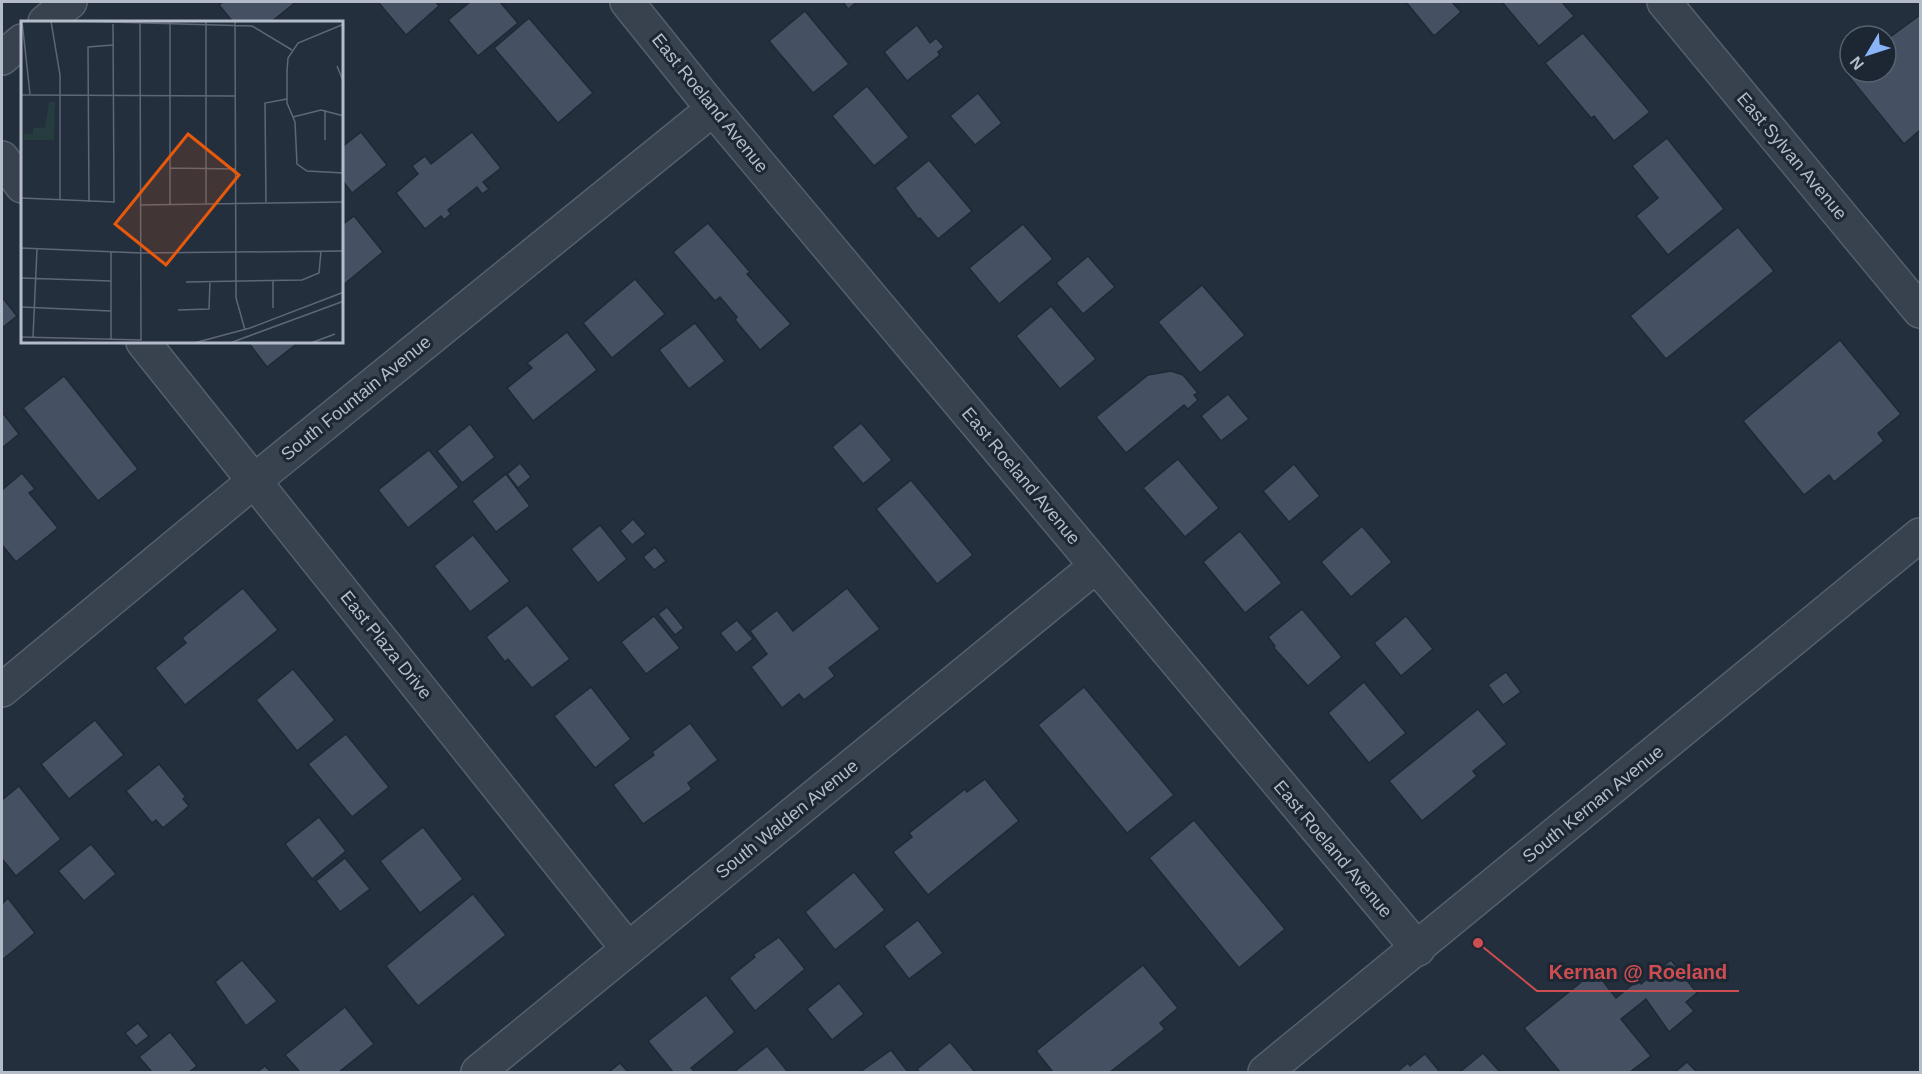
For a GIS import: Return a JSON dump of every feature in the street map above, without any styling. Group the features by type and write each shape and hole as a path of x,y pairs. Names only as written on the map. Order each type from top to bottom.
{"street":[{"path":"46,21 70,2"},
{"name":"East Roeland Avenue","path":"627,2 713,109 1418,949"},
{"name":"East Sylvan Avenue","path":"1664,2 1920,311"},
{"path":"2,58 21,42"},
{"name":"South Fountain Avenue","path":"2,690 254,481 713,109"},
{"path":"2,158 21,185"},
{"name":"East Plaza Drive","path":"145,344 628,949"},
{"name":"South Kernan Avenue","path":"1265,1072 1418,949 1920,535"},
{"name":"South Walden Avenue","path":"478,1072 1096,566"}],"building":[{"path":"223,2 296,2 272,21 232,21 219,5"},
{"path":"378,2 436,2 439,6 406,35"},
{"path":"470,2 500,2 518,23 478,56 448,20"},
{"path":"843,2 857,2 848,9"},
{"path":"1406,2 1452,2 1461,12 1434,36"},
{"path":"1502,2 1562,2 1574,16 1539,46"},
{"path":"805,11 849,64 813,93 769,41"},
{"path":"1920,15 1920,130 1904,144 1855,84 1898,84 1898,31"},
{"path":"529,18 593,93 558,123 494,48"},
{"path":"917,25 930,43 936,38 944,47 938,52 940,55 907,81 884,52"},
{"path":"1583,33 1650,112 1614,141 1594,116 1591,118 1545,63"},
{"path":"867,86 909,137 874,166 832,116"},
{"path":"978,93 1002,123 975,145 950,116"},
{"path":"361,132 387,165 352,193 344,183 344,145"},
{"path":"472,132 501,168 483,182 489,189 482,194 477,187 448,210 451,214 444,220 441,216 425,229 396,193 418,174 412,166 425,156 431,164"},
{"path":"1667,138 1724,209 1668,255 1636,216 1658,198 1632,166"},
{"path":"929,160 972,211 938,239 920,218 919,220 895,188"},
{"path":"354,216 383,252 344,284 344,224"},
{"path":"708,223 750,272 747,274 791,324 760,350 735,320 737,317 720,297 715,301 673,252"},
{"path":"1023,224 1053,259 999,304 969,268"},
{"path":"1738,227 1774,271 1666,359 1630,316"},
{"path":"1088,256 1115,287 1083,314 1056,283"},
{"path":"635,279 665,314 612,358 583,323"},
{"path":"1202,285 1245,335 1200,373 1158,322"},
{"path":"2,297 17,316 2,328"},
{"path":"1051,306 1096,359 1060,389 1016,336"},
{"path":"695,323 725,361 689,389 659,350"},
{"path":"567,332 597,370 533,421 507,388 532,368 527,363"},
{"path":"1840,340 1901,414 1878,433 1884,441 1834,482 1829,475 1804,495 1743,421"},
{"path":"250,344 296,344 267,367"},
{"path":"1171,371 1183,375 1198,393 1194,395 1198,400 1188,409 1184,405 1126,453 1096,417 1148,375"},
{"path":"64,376 138,469 98,501 23,408"},
{"path":"1228,394 1249,419 1221,441 1201,416"},
{"path":"2,412 19,434 2,448"},
{"path":"861,423 892,460 863,484 832,447"},
{"path":"470,424 495,457 462,483 437,451"},
{"path":"429,450 459,487 408,528 378,490"},
{"path":"1178,459 1219,508 1185,537 1143,488"},
{"path":"520,463 531,477 518,488 507,474"},
{"path":"1294,464 1320,496 1289,522 1263,491"},
{"path":"22,473 35,489 29,493 58,528 16,562 2,545 2,490"},
{"path":"506,474 530,506 496,532 472,501"},
{"path":"911,480 973,555 937,584 876,509"},
{"path":"633,519 646,534 632,545 620,531"},
{"path":"600,525 627,559 598,583 571,549"},
{"path":"1362,526 1392,562 1351,597 1321,562"},
{"path":"1240,531 1282,583 1245,613 1203,562"},
{"path":"473,535 510,581 470,612 434,566"},
{"path":"655,547 666,561 654,570 643,557"},
{"path":"243,588 278,630 185,705 155,668 186,643 182,638"},
{"path":"847,588 880,629 829,668 835,676 804,700 799,694 782,708 751,667 767,654 750,631 777,610 793,631"},
{"path":"527,605 570,659 532,688 508,659 505,662 486,637"},
{"path":"667,607 684,628 675,635 658,614"},
{"path":"1302,609 1342,657 1308,686 1274,648 1275,646 1268,637"},
{"path":"654,616 680,648 646,674 621,642"},
{"path":"1406,616 1433,649 1401,676 1374,643"},
{"path":"737,620 753,639 736,653 720,633"},
{"path":"293,669 335,720 297,751 256,700"},
{"path":"1506,672 1521,692 1503,705 1488,685"},
{"path":"1364,682 1406,733 1369,763 1328,713"},
{"path":"591,687 631,739 595,768 554,716"},
{"path":"1084,687 1174,795 1127,833 1038,725"},
{"path":"1478,709 1507,744 1473,771 1477,776 1422,821 1389,781"},
{"path":"95,720 124,755 69,799 41,764"},
{"path":"690,723 718,760 688,783 692,789 643,824 613,785 654,755 652,752"},
{"path":"346,734 389,787 352,817 308,764"},
{"path":"159,764 186,797 183,799 189,806 163,828 156,820 152,823 126,791"},
{"path":"985,779 1019,821 928,895 893,852 912,837 909,833 965,789 967,792"},
{"path":"19,786 61,839 16,876 2,859 2,800"},
{"path":"319,817 346,851 312,879 285,844"},
{"path":"1194,820 1285,929 1239,968 1149,858"},
{"path":"423,827 463,879 420,913 380,861"},
{"path":"91,844 116,874 84,901 58,871"},
{"path":"345,858 370,889 340,912 316,881"},
{"path":"854,872 885,910 835,950 805,912"},
{"path":"473,894 506,935 418,1006 386,966"},
{"path":"8,898 35,933 2,960 2,904"},
{"path":"918,920 943,953 909,979 884,946"},
{"path":"779,937 805,969 755,1011 729,978 755,957 753,955"},
{"path":"242,960 277,1001 246,1026 215,982"},
{"path":"1671,960 1697,993 1686,1002 1694,1011 1669,1032 1646,999 1621,1019 1651,1056 1630,1072 1560,1072 1524,1028 1595,971 1616,998 1638,980 1641,984"},
{"path":"1143,965 1178,1008 1160,1023 1165,1029 1110,1072 1053,1072 1036,1051"},
{"path":"839,983 864,1014 832,1040 807,1009"},
{"path":"706,995 735,1032 691,1068 695,1072 673,1072 648,1041"},
{"path":"345,1007 374,1044 339,1072 300,1072 285,1055"},
{"path":"138,1023 149,1036 136,1046 125,1033"},
{"path":"170,1032 197,1066 189,1072 152,1072 139,1057"},
{"path":"950,1042 975,1072 920,1072 917,1069"},
{"path":"767,1046 788,1072 734,1072"},
{"path":"891,1050 908,1072 860,1072"},
{"path":"1483,1053 1500,1072 1460,1072"},
{"path":"1425,1054 1440,1072 1397,1072 1408,1063 1410,1066"},
{"path":"1687,1062 1697,1072 1675,1072"},
{"path":"620,1063 628,1072 609,1072"},
{"path":"265,1066 271,1072 257,1072"}],"place":[{"name":"Kernan @ Roeland","path":"1478,943"}]}
